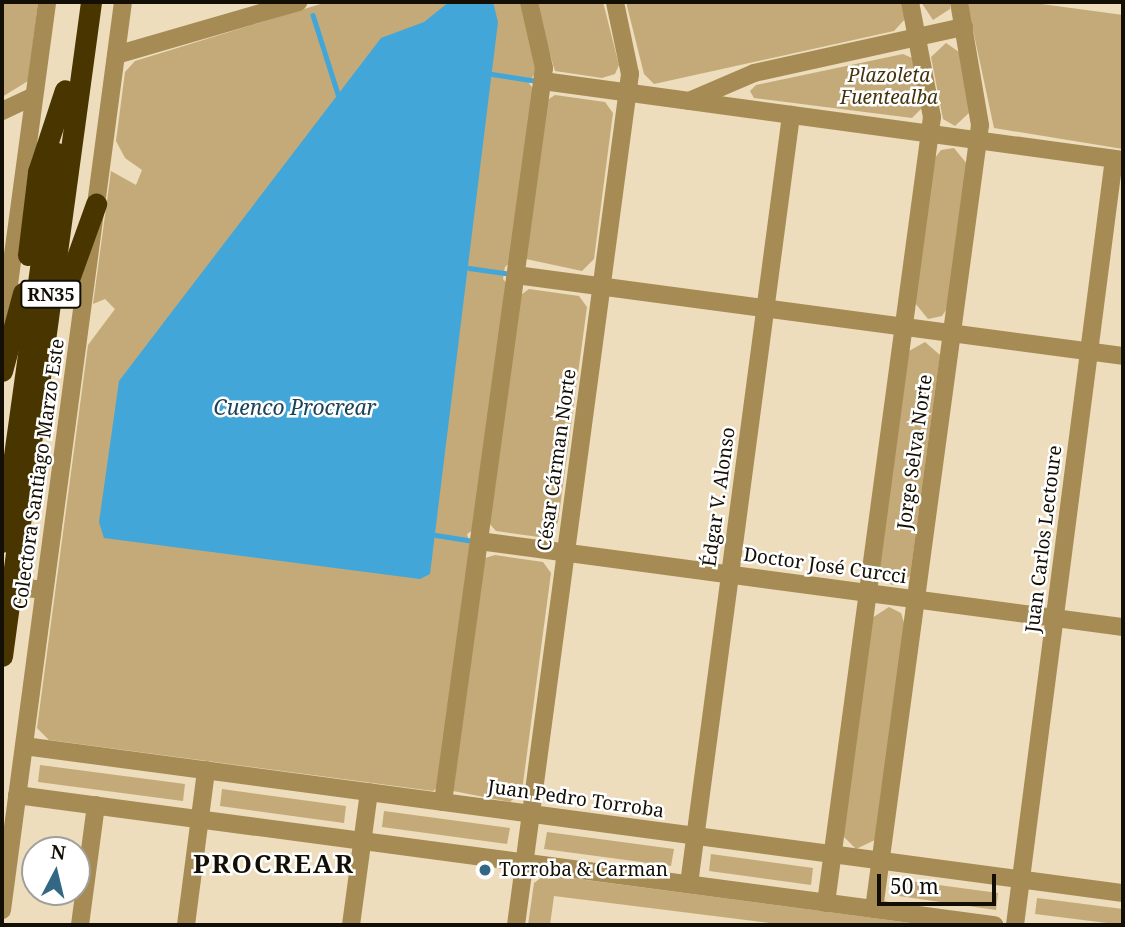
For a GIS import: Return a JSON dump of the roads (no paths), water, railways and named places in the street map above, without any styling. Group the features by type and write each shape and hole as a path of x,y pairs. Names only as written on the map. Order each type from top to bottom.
{"highway":[{"name":"RN35","path":"2,542 77,2"},
{"name":"RN35","path":"2,656 7,585 22,508 91,2"},
{"path":"2,371 22,305 37,172 65,90"},
{"path":"22,508 46,416 66,279 96,204"}],"street":[{"path":"2,336 47,2"},
{"name":"Colectora Santiago Marzo Este","path":"2,909 123,2"},
{"path":"116,55 298,2"},
{"path":"443,802 542,81 543,59 528,2"},
{"name":"César Cárman Norte","path":"516,925 628,93 631,64 615,2"},
{"name":"Jorge Selva Norte","path":"826,903 929,134 931,108 911,2"},
{"name":"Jorge Selva Norte","path":"874,909 978,140 980,113 959,2"},
{"path":"689,101 754,74 964,27"},
{"path":"542,81 1119,159"},
{"path":"2,111 34,96"},
{"name":"Édgar V. Alonso","path":"689,884 791,115"},
{"name":"Juan Carlos Lectoure","path":"1015,925 1089,352 1119,159"},
{"path":"516,275 1123,356"},
{"name":"Doctor José Curcci","path":"479,541 1123,627"},
{"path":"7,585 44,590"},
{"name":"Juan Pedro Torroba","path":"24,746 1123,893"},
{"path":"186,925 206,770"},
{"path":"351,925 369,792"},
{"path":"17,795 994,925"},
{"path":"80,925 96,805"}],"water":[{"name":"Cuenco Procrear","path":"449,2 493,2 498,22 430,574 420,579 104,538 99,522 119,381 381,38 424,22"}],"waterway":[{"path":"313,15 338,94"},
{"path":"492,74 538,81"},
{"path":"469,268 511,274"},
{"path":"436,535 475,541"}],"place":[{"name":"Torroba & Carman","path":"485,870"}],"district":[{"name":"PROCREAR","path":"274,864"}],"park label":[{"name":"Plazoleta Fuentealba","path":"889,87"}]}
